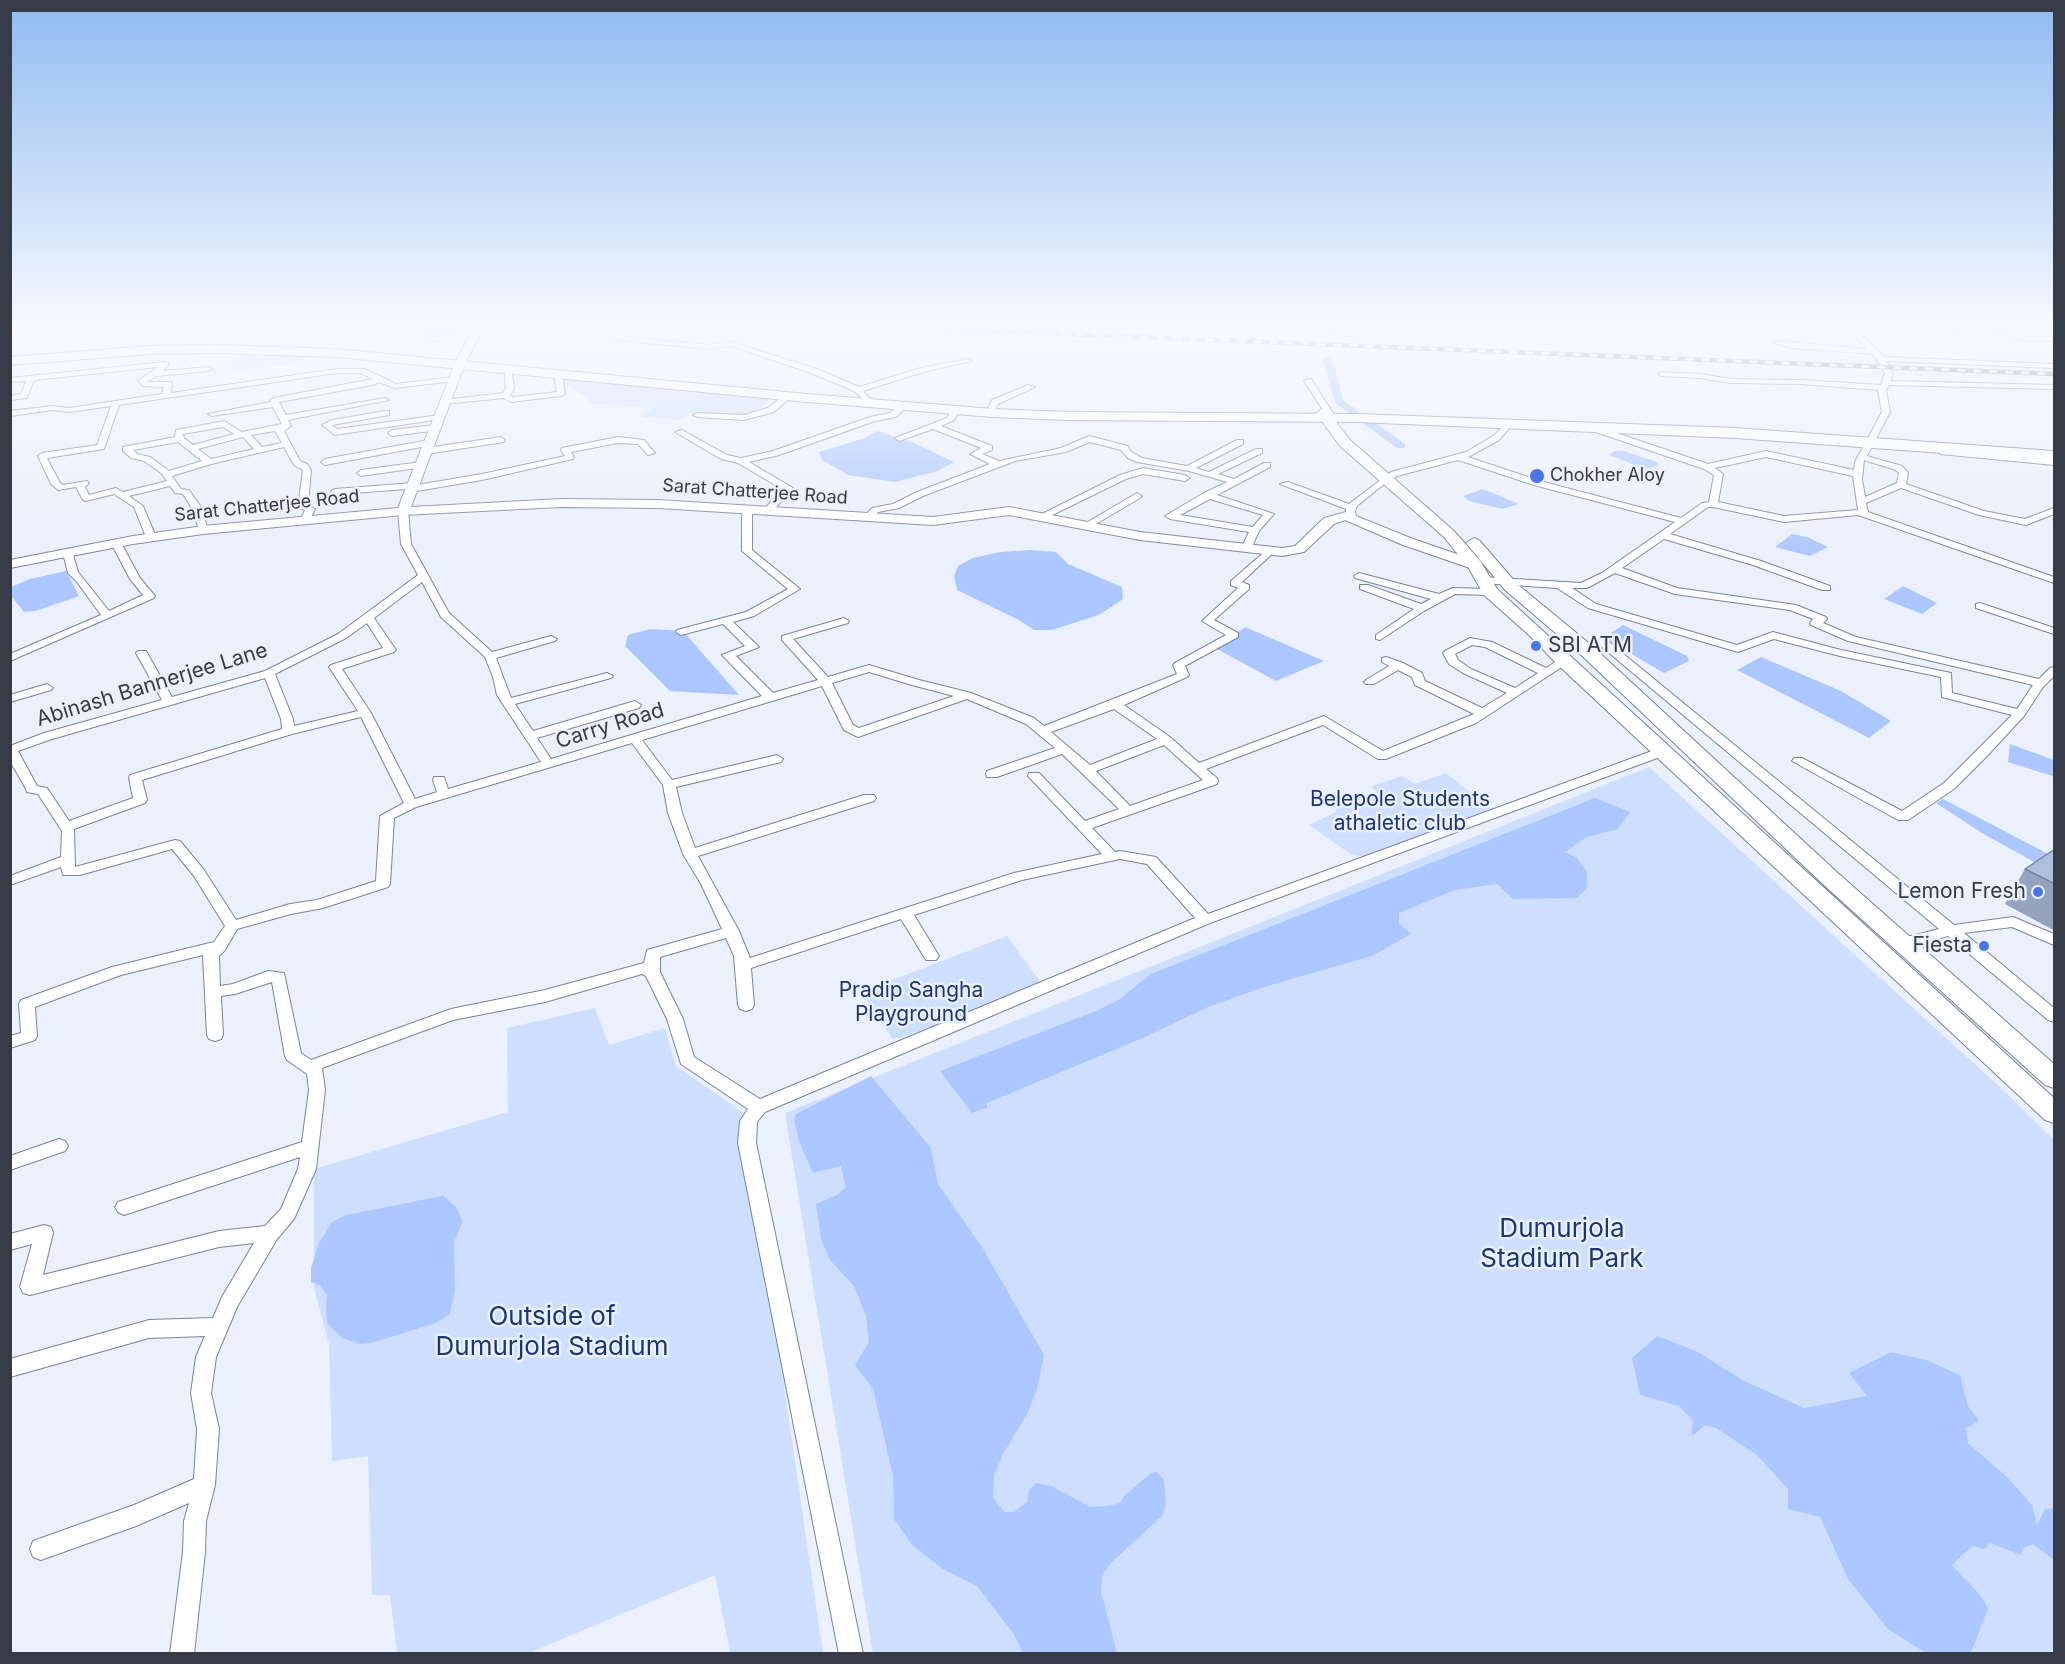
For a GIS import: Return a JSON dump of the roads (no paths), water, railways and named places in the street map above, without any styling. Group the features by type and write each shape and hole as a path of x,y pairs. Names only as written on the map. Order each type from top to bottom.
{"highway":[{"path":"888,406 1068,416 1326,414"},
{"path":"969,406 1107,412 1326,414 1710,428 2055,454"},
{"path":"1382,417 1508,425 1735,433 2055,454"}],"main road":[{"name":"Carry Road","path":"403,511 444,406"},
{"path":"1326,414 1345,443 1468,537 1488,580"},
{"path":"1390,477 1449,534 1488,580 1564,661 2055,1113"},
{"name":"Sarat Chatterjee Road","path":"10,564 116,543 203,530 403,511 561,503 658,504 945,521 1009,511 1140,536 1269,551 1294,551 1329,521 1352,512"},
{"path":"1352,512 1392,536 1488,580 1585,649 1748,803 2055,1077"}],"street":[{"path":"10,414 53,408 69,410 95,406"},
{"path":"115,406 101,447 42,456 56,484 61,489 84,483 80,486 86,498 116,491 138,506 151,537"},
{"path":"208,426 211,406"},
{"path":"277,406 285,422"},
{"path":"191,448 317,412 353,406"},
{"path":"697,415 744,418 771,410 776,406"},
{"path":"1321,406 1326,414"},
{"path":"1861,513 1863,512 1862,502 1857,474 1862,457 1886,412 1885,406"},
{"path":"741,461 776,453 873,418 893,415 902,407"},
{"path":"899,438 951,420 956,411"},
{"path":"317,412 335,432 437,422"},
{"path":"326,424 386,413"},
{"path":"285,422 279,430 297,463 307,470 303,507 310,509 306,519"},
{"path":"392,433 437,422"},
{"path":"209,462 180,439 179,432 224,424 243,435 260,450"},
{"path":"1286,484 1352,512 1390,477 1459,457 1496,438 1508,425"},
{"path":"934,426 989,448 974,454 999,464"},
{"path":"1593,428 1707,467 1719,474 1713,504"},
{"path":"679,432 724,457 741,461 788,488 768,511"},
{"path":"180,439 126,449 134,456 147,459 178,491 186,492 196,507 203,530"},
{"path":"868,518 875,510 896,506 920,494 999,464 1063,450 1089,439 1125,447 1126,452 1140,460 1186,473 1240,442"},
{"path":"335,491 412,487 482,477 570,458 565,450 618,440 641,442 651,453"},
{"path":"325,462 428,447 501,441"},
{"path":"122,495 209,462 288,444"},
{"path":"1901,445 1967,455 2055,462"},
{"path":"1210,474 1259,451"},
{"path":"1707,467 1766,454 1857,474"},
{"path":"1459,457 1537,483 1682,521"},
{"path":"1862,457 1899,468 1904,473 1901,485"},
{"path":"361,473 421,465"},
{"path":"1255,530 1170,516 1233,481 1268,465"},
{"path":"1041,517 1123,477 1143,471 1210,474 1233,481"},
{"path":"1862,502 1901,485 1982,513 2026,522 2055,511"},
{"path":"1207,495 1267,512 1268,515 1255,530 1246,549"},
{"path":"1086,525 1137,496"},
{"path":"1380,637 1440,598 1488,580 1583,586 1614,568 1705,505 1713,504 1784,519 1861,513 2055,580"},
{"path":"681,632 750,614 795,590 747,551 747,510"},
{"name":"Carry Road","path":"403,511 406,544 445,615 490,656 508,702 548,764 825,680 874,668 916,683 967,695 1030,721 1088,770 1128,811"},
{"path":"1662,535 1756,563 1826,588"},
{"path":"10,658 150,596 135,579 116,543"},
{"path":"1042,731 1115,704 1183,675 1179,665 1234,635 1207,621 1245,587 1235,583 1269,551"},
{"path":"69,553 73,573 81,580 107,616"},
{"path":"1614,568 1675,591 1792,607 1822,619 1815,623 1852,639 2041,683"},
{"name":"Abinash Bannerjee Lane","path":"11,750 48,736 168,700 269,674 342,636 424,575"},
{"path":"1422,608 1361,582 1440,598"},
{"path":"1559,585 1592,606 1737,649 1773,635 1840,653 1947,675 1946,695 2020,713"},
{"path":"1980,606 2055,631"},
{"path":"368,617 390,650 335,667 365,713 411,804"},
{"path":"725,620 753,647 728,655 770,697"},
{"path":"844,621 786,638 825,680 849,727 858,733 967,695"},
{"path":"490,656 551,639"},
{"path":"1600,640 2054,1016"},
{"path":"1515,692 1467,671 1453,662 1449,653 1470,641 1488,644 1546,672"},
{"path":"142,653 168,700"},
{"path":"1386,660 1418,675 1419,683 1482,713"},
{"path":"1198,768 1324,720 1382,756 1472,720 1564,661"},
{"path":"1370,682 1399,665"},
{"path":"1798,761 1903,817 1949,786 2020,713 2041,683 2055,670"},
{"path":"269,674 287,719 288,730"},
{"path":"508,702 608,676"},
{"path":"10,699 47,688"},
{"path":"1082,827 1212,782 1166,740 1115,704"},
{"path":"530,736 635,705"},
{"path":"66,827 140,800 135,778 288,730 365,713"},
{"path":"635,739 669,785 675,813 690,854 732,931 744,965 746,1005"},
{"path":"1088,770 1166,740"},
{"path":"992,774 1064,749"},
{"path":"11,750 32,789 42,791 69,831 68,872 80,871 175,844 199,873 232,926"},
{"path":"851,1653 747,1143 749,1121 759,1107 1205,920 1664,751"},
{"path":"669,785 777,759"},
{"path":"215,1035 211,955 220,946 232,926 290,909 318,905 383,884 387,816 411,804 548,764"},
{"path":"1034,776 1112,857"},
{"path":"438,780 444,795"},
{"path":"690,854 869,798"},
{"path":"744,965 1019,876 1120,855 1151,860 1205,920"},
{"path":"10,881 68,859"},
{"path":"905,913 931,956"},
{"path":"1904,943 1952,930 2013,922 2055,940"},
{"path":"732,931 652,954 652,972 675,1019 687,1060 759,1107"},
{"path":"10,1042 29,1036 27,1004 117,971 220,946"},
{"path":"308,1067 451,1015 545,996 643,968 652,972"},
{"path":"182,1653 194,1552 195,1521 204,1485 208,1429 201,1392 206,1357 217,1327 270,1233 288,1214 307,1169 317,1090 315,1071 293,1056 279,977 268,976 235,989 213,992"},
{"path":"10,1163 58,1146"},
{"path":"124,1207 311,1146"},
{"path":"10,1242 44,1233 30,1287 219,1239 270,1233"},
{"path":"10,1368 149,1329 217,1327"},
{"path":"41,1549 136,1515 204,1485"}],"water":[{"path":"877,431 914,443 954,462 938,471 895,482 848,475 822,460 819,452 865,438"},
{"path":"1614,451 1624,451 1657,462 1658,466 1645,469 1609,455"},
{"path":"1483,489 1519,504 1502,509 1469,501 1463,496"},
{"path":"1792,534 1807,537 1828,547 1810,556 1775,547"},
{"path":"1031,550 1056,552 1068,564 1122,587 1123,599 1099,615 1052,630 1034,630 1019,620 957,590 954,576 958,566 973,558 1000,552"},
{"path":"66,571 79,596 36,611 24,612 11,596 11,587 30,579"},
{"path":"1903,586 1937,603 1922,614 1884,599"},
{"path":"1623,625 1687,656 1689,661 1664,673 1604,638"},
{"path":"1245,627 1324,661 1276,681 1217,649"},
{"path":"651,629 683,631 739,695 670,691 625,646 628,635"},
{"path":"1761,657 1841,691 1891,721 1869,738 1737,670"},
{"path":"2010,744 2054,760 2054,775 2008,762"},
{"path":"1595,798 1630,812 1618,829 1587,837 1565,852 1577,858 1587,872 1587,888 1577,898 1513,899 1497,884 1455,890 1399,913 1399,923 1411,934 1372,956 1264,987 1208,1007 1145,1037 987,1103 987,1108 972,1113 940,1071 1096,1011 1120,999 1151,974"},
{"path":"1943,799 2054,857 2054,873 1982,833 1936,803"},
{"path":"871,1076 931,1148 938,1184 982,1247 1044,1355 1037,1390 994,1476 993,1498 1004,1512 1014,1512 1027,1502 1029,1491 1036,1483 1051,1486 1090,1507 1107,1506 1120,1503 1124,1496 1151,1473 1157,1472 1164,1480 1166,1504 1162,1516 1112,1562 1102,1575 1101,1591 1117,1653 1023,1653 1013,1633 977,1586 943,1569 913,1546 894,1519 893,1476 873,1389 855,1365 869,1342 866,1316 854,1286 830,1260 821,1239 816,1204 837,1195 846,1187 841,1166 813,1173 798,1139 794,1119 796,1114"},
{"path":"443,1196 456,1207 463,1221 454,1242 455,1290 450,1314 436,1323 371,1343 359,1344 341,1337 327,1323 327,1295 320,1285 311,1282 311,1268 319,1243 332,1222 346,1215"},
{"path":"1657,1336 1698,1352 1744,1381 1804,1408 1867,1396 1849,1373 1891,1352 1926,1360 1960,1375 1968,1406 1979,1421 1966,1428 1968,1443 2006,1476 2032,1505 2037,1525 2045,1509 2054,1508 2054,1560 2033,1544 2023,1548 2021,1555 1990,1543 1985,1549 1972,1546 1952,1565 1981,1596 1988,1609 1971,1653 1926,1653 1888,1629 1848,1579 1820,1517 1788,1509 1788,1489 1757,1455 1716,1428 1705,1425 1691,1435 1693,1421 1679,1406 1640,1395 1632,1358"}],"waterway":[{"path":"1345,406 1401,446"}],"place":[{"name":"Chokher Aloy","path":"1537,476"},
{"name":"SBI ATM","path":"1536,646"},
{"name":"Lemon Fresh","path":"2038,892"},
{"name":"Fiesta","path":"1984,946"}],"park label":[{"name":"Belepole Students athaletic club","path":"1400,812"},
{"name":"Pradip Sangha Playground","path":"911,1003"},
{"name":"Dumurjola Stadium Park","path":"1562,1244"},
{"name":"Outside of Dumurjola Stadium","path":"552,1332"}]}
